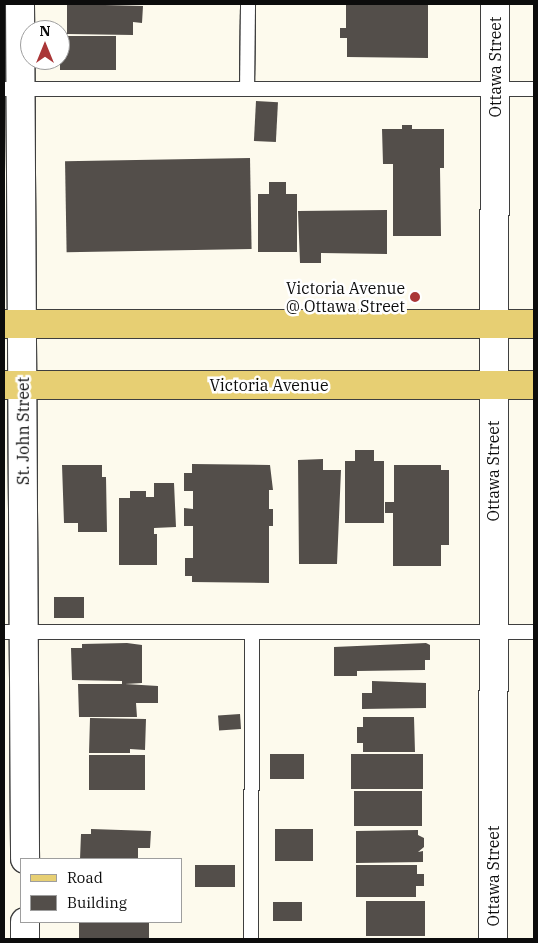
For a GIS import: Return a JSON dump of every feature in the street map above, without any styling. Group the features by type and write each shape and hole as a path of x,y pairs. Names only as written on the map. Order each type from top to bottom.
{"main road":[{"path":"13,324 534,324"},
{"name":"Victoria Avenue","path":"13,385 534,385"}],"street":[{"name":"St. John Street","path":"20,4 12,89 14,632 25,858"},
{"name":"Ottawa Street","path":"493,939 495,4"},
{"path":"25,923 25,939"}],"lane":[{"path":"248,4 248,89"},
{"path":"12,89 534,89"},
{"path":"14,632 534,632"},
{"path":"251,939 252,632"}],"building":[{"path":"67,4 143,6 142,23 133,22 133,35 70,34 70,20 67,20"},
{"path":"346,4 428,4 428,58 347,57 347,38 340,38 340,28 346,28"},
{"path":"70,36 116,36 116,70 70,70"},
{"path":"256,101 278,102 276,142 254,141"},
{"path":"402,125 412,125 412,129 444,129 444,168 440,168 441,236 393,236 393,164 383,164 382,129 402,129"},
{"path":"250,158 252,249 67,252 65,161"},
{"path":"269,182 286,182 286,194 297,194 297,252 258,252 258,194 269,194"},
{"path":"387,210 387,254 321,253 321,263 300,263 298,211"},
{"path":"355,450 374,450 374,461 384,461 384,523 345,523 345,461 355,461"},
{"path":"323,459 323,470 341,470 337,564 299,564 298,460"},
{"path":"192,464 270,465 273,490 269,490 269,509 273,509 273,526 269,526 269,583 192,582 192,576 185,576 185,558 193,558 193,526 184,526 184,508 193,509 193,491 184,491 184,473 192,473"},
{"path":"62,465 102,465 102,477 106,477 107,532 78,532 78,523 64,523"},
{"path":"394,465 441,465 441,470 449,470 449,545 441,545 441,566 393,566 393,513 385,513 385,502 394,502"},
{"path":"154,483 174,483 176,527 154,528 154,534 157,534 157,565 119,565 119,498 130,498 130,491 146,491 146,497 154,497"},
{"path":"54,597 84,597 84,618 54,618"},
{"path":"127,643 142,645 142,683 125,684 158,686 158,703 136,703 137,717 79,717 78,684 122,684 122,681 72,680 71,648 82,648 82,644"},
{"path":"426,643 430,645 430,660 425,660 425,670 357,671 357,676 334,676 334,647"},
{"path":"372,681 426,683 426,708 362,709 362,693 372,693"},
{"path":"240,714 241,729 219,730 218,716"},
{"path":"363,717 414,717 415,752 363,752 363,743 357,743 357,727 363,727"},
{"path":"90,718 146,719 145,750 130,749 130,753 89,753"},
{"path":"270,754 304,754 304,779 270,779"},
{"path":"351,754 423,754 423,789 351,789"},
{"path":"89,755 145,755 145,790 89,790"},
{"path":"354,791 422,791 422,826 354,826"},
{"path":"91,829 151,831 150,848 138,848 138,858 80,858 81,834 91,834"},
{"path":"275,829 313,829 313,861 275,861"},
{"path":"418,830 418,835 424,838 424,847 418,852 423,851 423,862 356,863 356,831"},
{"path":"195,865 235,865 235,887 195,887"},
{"path":"356,865 417,865 417,874 424,874 424,886 416,886 416,897 356,897"},
{"path":"366,901 425,901 425,936 366,936"},
{"path":"273,902 302,902 302,921 273,921"},
{"path":"79,923 149,923 149,938 79,938"}],"place":[{"name":"Victoria Avenue @ Ottawa Street","path":"415,297"}]}
